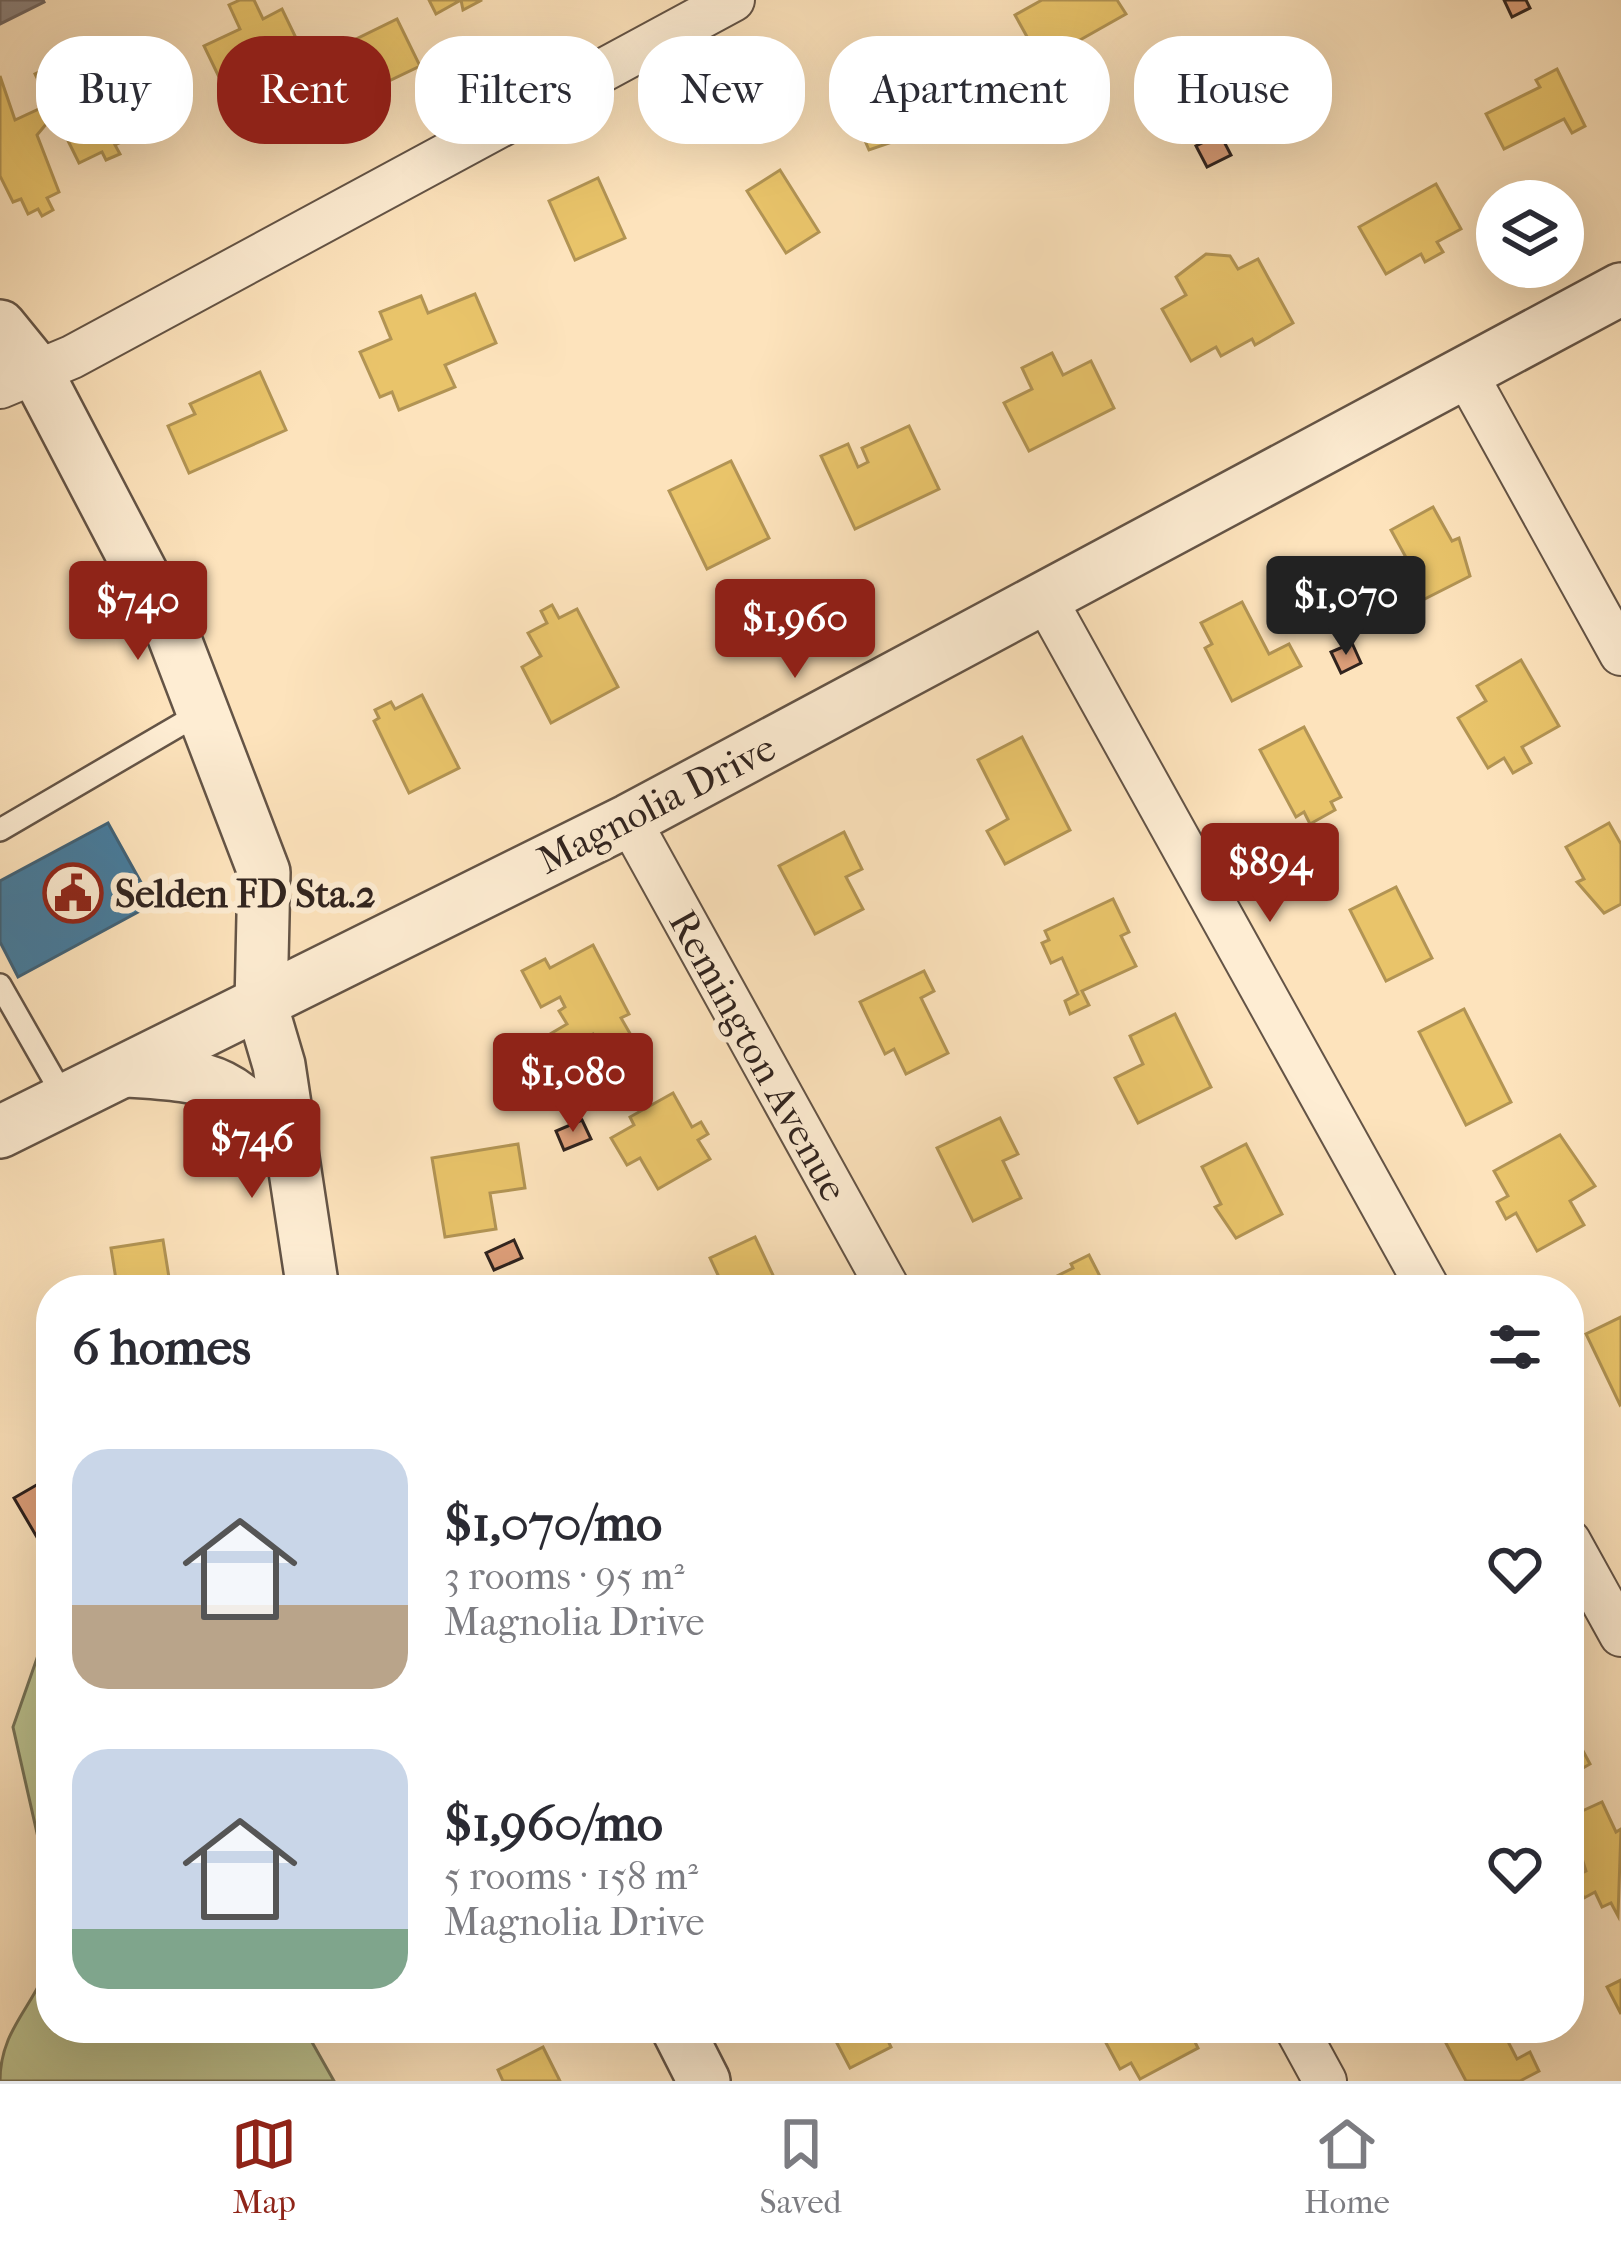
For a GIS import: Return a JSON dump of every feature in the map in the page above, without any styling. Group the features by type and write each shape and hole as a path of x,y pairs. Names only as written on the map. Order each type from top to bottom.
{"street":[{"path":"18,378 72,357 734,0"},
{"name":"Magnolia Drive","path":"0,1132 629,820 1621,289"},
{"path":"0,326 18,378 171,629 265,872 261,1004 279,1065 310,1275"},
{"path":"1466,374 1621,654"},
{"path":"1043,597 1421,1275"},
{"name":"Remington Avenue","path":"629,820 881,1275"},
{"path":"126,1071 193,1075 229,1087 290,1153"},
{"path":"1584,1568 1621,1635"},
{"path":"685,2043 704,2081"},
{"path":"1304,2043 1325,2081"}],"lane":[{"path":"0,830 203,712"},
{"path":"0,985 66,1100"}],"green space":[{"path":"36,1661 36,1829 13,1727"},
{"path":"36,1991 36,2043 312,2043 334,2081 0,2081 12,2032"}],"building: Homes":[{"path":"254,0 263,19 282,9 295,36 225,36 240,29 229,5"},
{"path":"429,0 461,0 436,14"},
{"path":"461,0 482,0 463,10"},
{"path":"1042,0 1117,0 1126,14 1087,36 1027,36 1015,15"},
{"path":"397,19 415,56 415,68 391,80 391,36 362,36"},
{"path":"217,40 217,73 204,46"},
{"path":"1557,69 1585,126 1572,133 1564,119 1504,149 1486,114 1540,87 1536,80"},
{"path":"0,76 15,120 36,110 36,144 40,144 59,192 47,198 53,210 42,216 38,209 28,214 21,199 13,202 0,176"},
{"path":"70,144 117,144 120,154 106,160 102,152 79,163"},
{"path":"780,170 819,232 786,253 747,191"},
{"path":"598,178 625,238 575,260 549,201"},
{"path":"1436,184 1461,229 1437,242 1443,252 1425,262 1421,254 1386,274 1359,227"},
{"path":"1206,254 1230,256 1238,269 1258,259 1293,323 1255,345 1252,339 1221,356 1216,347 1191,361 1162,309 1186,295 1176,277"},
{"path":"475,294 496,343 445,365 455,387 399,410 392,392 380,397 360,352 391,339 380,312 421,296 428,313"},
{"path":"1052,353 1063,375 1091,361 1114,408 1029,451 1004,403 1032,389 1022,368"},
{"path":"260,372 286,430 189,473 168,426 195,414 190,404"},
{"path":"909,426 939,489 855,529 821,456 848,444 858,467 868,462 862,448"},
{"path":"731,461 769,538 707,569 669,491"},
{"path":"1433,507 1452,541 1459,538 1470,576 1401,611 1387,583 1406,572 1402,564 1408,561 1391,530"},
{"path":"1242,602 1269,654 1289,644 1301,666 1232,701 1205,648 1212,644 1201,623"},
{"path":"552,605 559,618 577,609 618,687 551,723 522,667 541,656 528,633 547,623 541,611"},
{"path":"1521,660 1559,726 1522,747 1531,763 1513,773 1504,758 1488,768 1458,718 1486,701 1477,686"},
{"path":"422,695 459,768 409,793 374,721 379,718 375,710 391,702 395,709"},
{"path":"1304,727 1341,797 1331,802 1335,810 1310,824 1304,812 1296,817 1260,750"},
{"path":"1022,737 1070,830 1005,864 987,831 1008,819 978,760"},
{"path":"1609,823 1621,844 1621,904 1604,913 1577,882 1584,879 1566,847"},
{"path":"844,832 862,869 846,877 863,909 815,934 779,866"},
{"path":"1396,887 1432,958 1386,981 1350,910"},
{"path":"1113,899 1129,932 1121,936 1136,966 1082,991 1089,1005 1070,1014 1065,1001 1078,994 1062,958 1051,963 1042,943 1049,940 1045,931"},
{"path":"593,945 629,1014 621,1018 632,1037 603,1052 593,1034 560,1052 550,1034 567,1024 559,1011 565,1007 560,997 541,1007 522,971 545,959 550,968"},
{"path":"924,971 934,991 921,998 948,1053 906,1074 894,1049 885,1054 860,1002"},
{"path":"1464,1009 1511,1102 1466,1125 1419,1032"},
{"path":"1175,1014 1211,1087 1138,1123 1115,1078 1143,1064 1130,1036"},
{"path":"673,1093 692,1127 701,1122 708,1134 698,1140 710,1159 658,1189 640,1158 627,1165 611,1138 634,1125 630,1117"},
{"path":"1000,1118 1018,1154 1003,1161 1021,1198 973,1221 937,1148"},
{"path":"1560,1135 1595,1186 1570,1201 1584,1225 1537,1251 1516,1213 1506,1219 1497,1202 1508,1196 1494,1171"},
{"path":"518,1144 525,1188 490,1193 496,1229 445,1237 432,1158"},
{"path":"1246,1144 1282,1214 1236,1238 1215,1207 1221,1204 1202,1167"},
{"path":"755,1237 773,1275 718,1275 710,1258"},
{"path":"163,1240 169,1275 115,1275 111,1248"},
{"path":"1089,1255 1099,1275 1059,1275 1073,1268 1071,1264"},
{"path":"1621,1317 1621,1404 1620,1405 1586,1334"},
{"path":"1602,1802 1616,1832 1621,1829 1618,1916 1611,1903 1602,1907 1595,1892 1584,1898 1584,1810"},
{"path":"1621,1980 1621,2014 1607,1987"},
{"path":"837,2043 889,2043 891,2047 850,2068"},
{"path":"1106,2043 1196,2043 1198,2048 1140,2079 1131,2063 1120,2069"},
{"path":"1446,2043 1509,2043 1517,2059 1530,2052 1539,2071 1520,2081 1466,2081"},
{"path":"543,2047 560,2081 503,2081 498,2070"}],"building: Public":[{"name":"Selden FD Sta.2","path":"108,823 153,904 18,977 0,942 0,881"}],"building: Industry":[{"path":"0,0 43,0 44,2 0,24"}],"building: Other":[{"path":"1504,0 1526,0 1530,8 1512,17"},
{"path":"1225,144 1231,155 1207,167 1196,146"},
{"path":"1352,643 1361,663 1341,673 1331,652"},
{"path":"582,1120 591,1139 564,1150 556,1131"},
{"path":"514,1240 522,1258 494,1270 486,1253"},
{"path":"36,1485 36,1536 14,1498"}],"place":[{"name":"Selden FD Sta.2","path":"73,893"}]}
